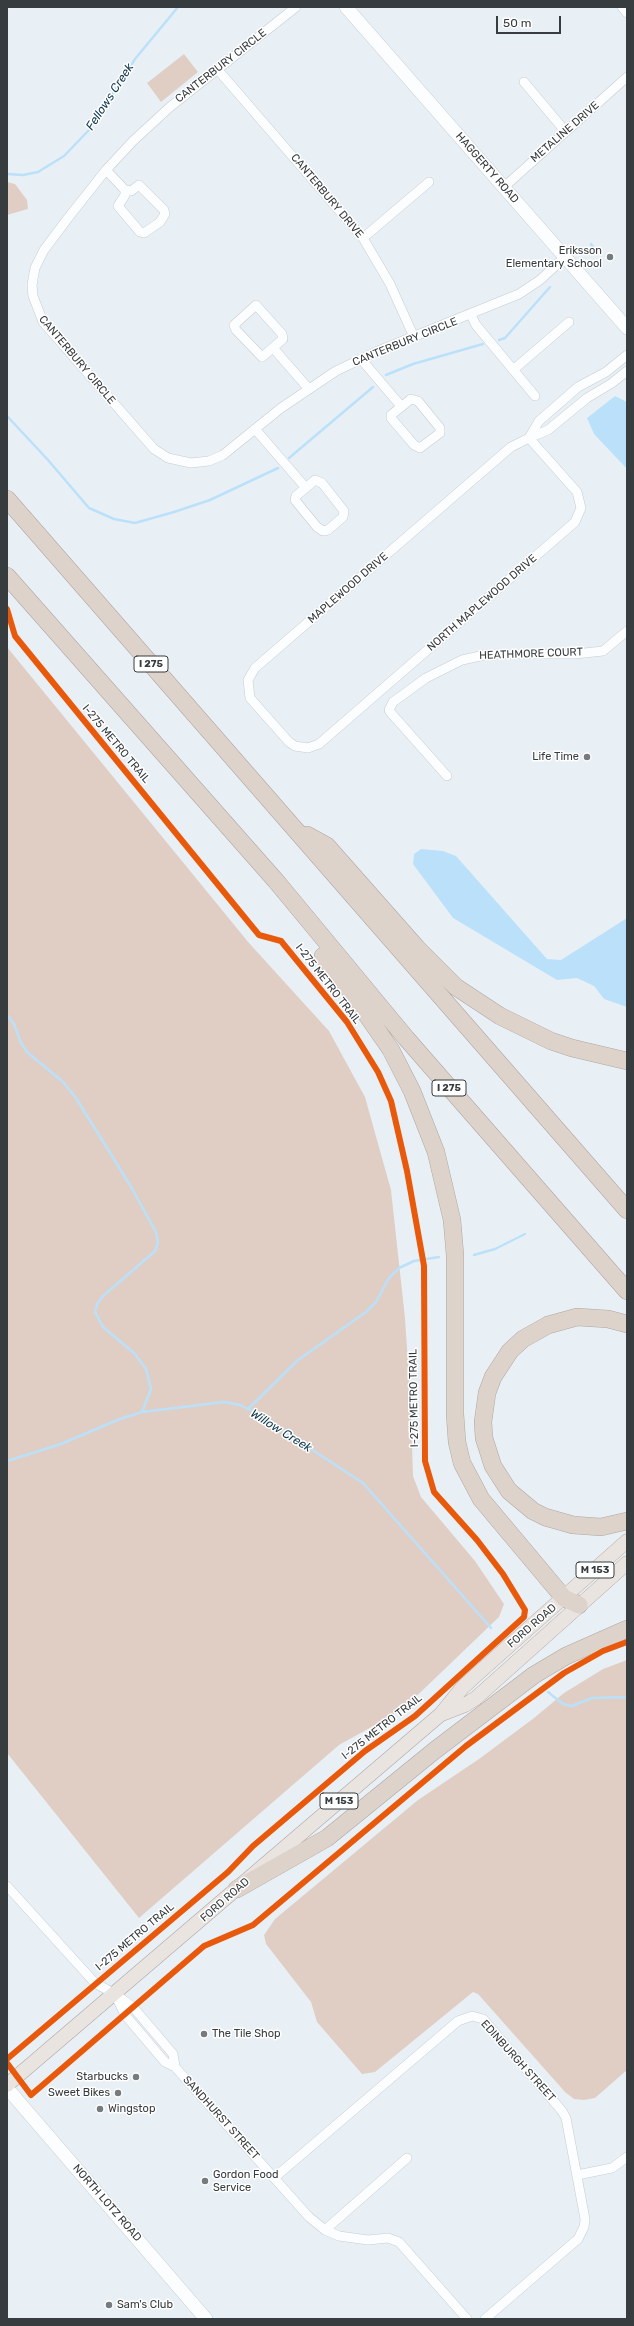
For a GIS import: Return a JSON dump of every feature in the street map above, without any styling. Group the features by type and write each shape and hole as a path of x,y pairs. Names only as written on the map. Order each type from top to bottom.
{"highway":[{"name":"I 275","path":"7,499 627,1210"},
{"name":"I 275","path":"7,576 276,881 406,1038 627,1290"},
{"path":"296,829 327,846 417,948 456,987 500,1016 551,1041 572,1048 627,1061"},
{"path":"276,881 288,912 351,992 391,1050 412,1090 425,1120 436,1152 452,1220 456,1281 457,1442 462,1464 481,1499 564,1598 579,1606"},
{"path":"627,1324 608,1318 577,1317 548,1325 527,1336 510,1351 493,1377 484,1406 483,1422 484,1438 493,1466 509,1491 533,1511 545,1517 573,1525 605,1526 627,1521"},
{"path":"237,1889 327,1838 434,1751 534,1675 597,1641 627,1630"}],"main road":[{"name":"HAGGERTY ROAD","path":"346,7 627,328"},
{"name":"FORD ROAD","path":"7,2086 442,1714 466,1684 627,1541"},
{"name":"FORD ROAD","path":"442,1714 465,1705 476,1698 627,1563"},
{"name":"NORTH LOTZ ROAD","path":"7,2086 206,2319"}],"street":[{"name":"CANTERBURY CIRCLE","path":"296,7 152,123 106,170 39,259 32,285 38,314 148,443 168,458 191,463 216,458 229,451 308,388 361,359 471,315 532,286 565,257"},
{"path":"622,7 627,13"},
{"name":"CANTERBURY DRIVE","path":"218,70 363,238 390,284 414,337"},
{"name":"METALINE DRIVE","path":"504,187 627,77"},
{"path":"524,82 566,131"},
{"path":"106,170 125,190 131,191 139,185 143,186 164,210 165,218 147,233 140,232 118,206 126,195 125,190"},
{"path":"363,238 429,182"},
{"path":"253,307 259,307 283,336 282,341 274,349 264,357 259,356 236,330 235,322 253,307"},
{"name":"CANTERBURY CIRCLE","path":"471,315 476,325 535,396"},
{"path":"513,370 569,322"},
{"path":"274,349 308,388"},
{"path":"529,438 539,421 578,387 606,372 627,355"},
{"path":"361,359 401,406"},
{"name":"MAPLEWOOD DRIVE","path":"308,748 295,746 289,742 250,698 247,687 250,674 511,447 548,430 587,398 612,383 627,371"},
{"path":"411,399 418,401 440,428 440,433 423,447 416,447 391,418 391,415 401,406 411,399"},
{"path":"255,429 306,488"},
{"name":"NORTH MAPLEWOOD DRIVE","path":"308,748 319,744 575,522 581,508 577,492 529,438"},
{"path":"315,480 319,481 344,511 343,517 328,530 320,530 297,504 296,496 306,488 315,480"},
{"name":"HEATHMORE COURT","path":"447,776 390,713 389,710 393,702 426,678 464,659 489,654 576,654 603,650 627,631"},
{"name":"SANDHURST STREET","path":"7,1886 96,1983 133,2007 173,2054 175,2067 309,2217 325,2230 352,2238 388,2238 399,2242 467,2319"},
{"name":"EDINBURGH STREET","path":"274,2178 458,2021 472,2016 486,2022 562,2111 566,2118 585,2219 581,2235 485,2319"},
{"path":"577,2175 612,2168 627,2157"},
{"path":"325,2230 407,2158"}],"shaded area":[{"path":"184,54 198,72 161,102 147,83"},
{"path":"7,182 15,184 27,200 28,209 7,215"},
{"path":"7,647 249,943 329,1031 365,1097 391,1190 405,1318 411,1410 413,1476 421,1497 475,1561 504,1604 499,1617 402,1710 339,1745 139,1918 7,1753"},
{"path":"627,1660 627,2070 595,2098 584,2100 574,2099 565,2092 478,1994 473,1992 375,2072 362,2074 317,2022 311,2002 266,1944 264,1935 275,1919 418,1800 479,1759 534,1718 564,1693 603,1669"}],"water":[{"path":"615,396 627,402 627,469 594,434 587,418"},
{"path":"421,849 443,851 456,856 547,959 561,960 627,918 627,1007 604,999 594,986 577,978 557,980 453,918 413,864 414,854"}],"waterway":[{"name":"Fellows Creek","path":"7,174 23,175 38,172 64,156 90,129 135,59 178,7"},
{"path":"591,244 595,250 592,252"},
{"path":"499,340 505,338 550,287"},
{"path":"386,375 413,364 483,344"},
{"path":"289,458 373,387"},
{"path":"7,416 48,460 89,508 114,519 135,523 174,512 210,500 278,468"},
{"path":"7,1015 14,1024 21,1043 27,1052 63,1082 76,1098 130,1185 156,1232 158,1243 155,1251 103,1296 97,1304 95,1312 103,1327 134,1353 146,1369 151,1389 142,1412"},
{"path":"474,1255 495,1249 525,1234"},
{"path":"248,1409 298,1360 366,1312 376,1302 389,1278 399,1268 414,1261 439,1257"},
{"name":"Willow Creek","path":"7,1461 61,1444 120,1419 142,1412 224,1402 240,1405 256,1413 363,1483 491,1628"},
{"name":"Willow Creek","path":"548,1692 563,1704 572,1706 592,1698 627,1697"}],"cycle path":[{"name":"I-275 METRO TRAIL","path":"7,609 15,636 259,935 281,941 347,1022 378,1072 391,1101 407,1171 424,1266 425,1461 434,1492 477,1540 503,1574 525,1610 524,1617 415,1716 365,1751 253,1846 228,1872 7,2059"},
{"path":"7,2063 31,2095 204,1946 253,1925 466,1746 564,1673 603,1651 627,1642"}],"place":[{"name":"Eriksson Elementary School","path":"610,257"},
{"name":"Life Time","path":"587,757"},
{"name":"The Tile Shop","path":"204,2034"},
{"name":"Starbucks","path":"136,2077"},
{"name":"Sweet Bikes","path":"118,2093"},
{"name":"Wingstop","path":"100,2109"},
{"name":"Gordon Food Service","path":"205,2181"},
{"name":"Sam's Club","path":"109,2305"}]}
